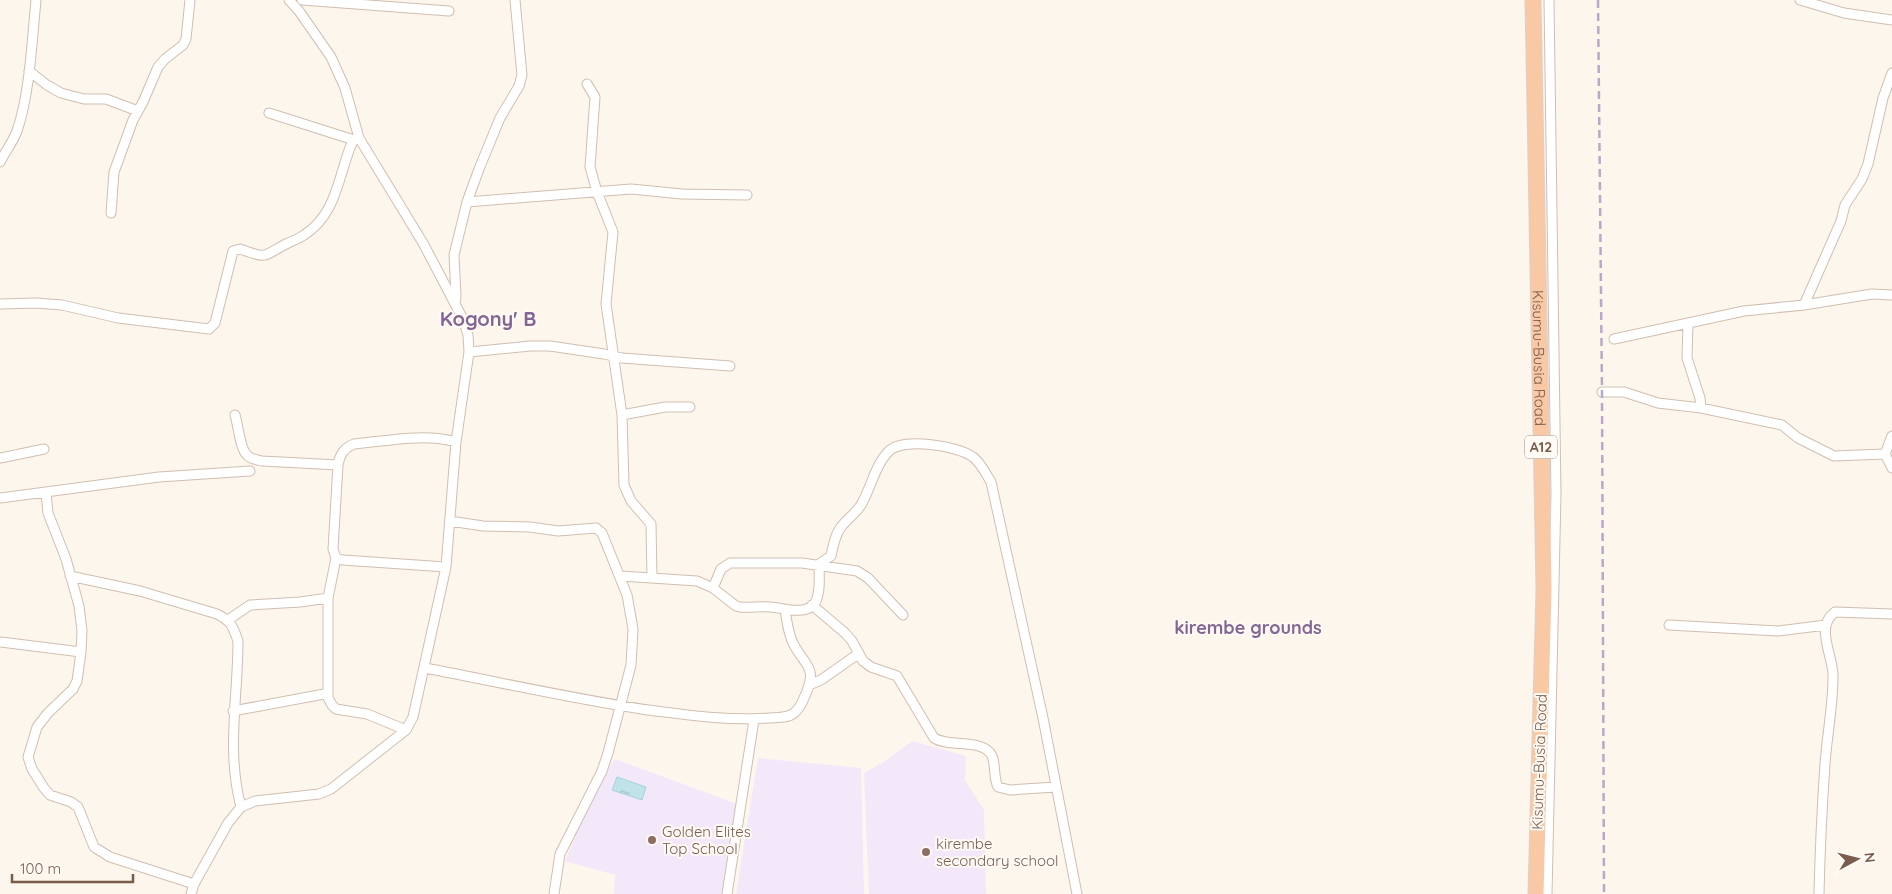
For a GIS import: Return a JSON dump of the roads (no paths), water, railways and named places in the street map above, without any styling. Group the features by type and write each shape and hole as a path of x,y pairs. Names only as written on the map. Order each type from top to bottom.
{"highway":[{"name":"Kisumu-Busia Road","path":"1533,0 1544,589 1536,894"}],"street":[{"path":"0,162 17,133 29,71 36,0"},
{"path":"111,213 114,172 133,120 158,66 183,45 186,39 190,0"},
{"path":"191,894 194,884 228,823 241,807 255,801 319,794 331,789 406,730 413,717 446,567 456,442 470,352 468,335 463,319 424,243 357,139 345,88 331,57 300,11 289,0"},
{"path":"302,0 449,11"},
{"path":"455,304 454,255 467,202 500,118 519,86 522,75 515,0"},
{"path":"1547,894 1556,494 1549,0"},
{"path":"1800,0 1844,13 1892,20"},
{"path":"29,71 61,93 84,99 106,99 138,111"},
{"path":"1804,305 1842,221 1845,205 1862,179 1868,164 1883,98 1892,72"},
{"path":"587,84 596,96 590,167 597,192 613,232 606,304 622,415 624,485 631,501 652,524 652,578"},
{"path":"269,113 357,139"},
{"path":"0,304 36,303 62,305 118,318 203,328 213,327 233,252 240,248 266,256 303,236 314,227 328,209 336,193 348,154 357,139"},
{"path":"467,202 631,189 682,194 746,195"},
{"path":"1614,338 1744,311 1804,305 1872,294 1892,295"},
{"path":"1688,324 1687,358 1700,398 1701,408"},
{"path":"470,352 550,346 614,356 730,366"},
{"path":"1602,392 1624,392 1658,403 1701,408 1782,424 1798,438 1834,456 1885,454"},
{"path":"622,415 665,407 690,407"},
{"path":"236,415 243,448 246,455 252,459 338,465"},
{"path":"1892,436 1885,454 1892,468"},
{"path":"328,698 328,598 336,558 333,549 338,465 341,453 347,447 354,444 406,439 438,438 456,442"},
{"path":"819,564 831,556 840,528 857,511 879,466 891,449 902,444 948,448 961,451 976,460 991,482 1077,894"},
{"path":"0,458 44,449"},
{"path":"0,498 158,477 250,471"},
{"path":"46,493 48,513 66,558 79,606 82,631 81,652 79,671 73,689 48,713 37,727 28,757 32,769 50,795 71,802 78,807 94,847 101,853 194,884"},
{"path":"450,521 483,526 530,527 558,531 596,528 602,533 628,595 632,638 630,665 620,706 602,771 560,854 554,894"},
{"path":"336,558 446,567"},
{"path":"713,588 721,568 730,563 819,564 857,572 868,578 903,615"},
{"path":"621,576 696,581 713,588 740,608 771,607 796,610 812,605 816,601 819,564"},
{"path":"70,576 140,591 217,614 228,620 238,641 232,737 237,790 241,807"},
{"path":"228,620 250,605 328,598"},
{"path":"812,605 845,633 852,641 863,661 871,667 897,676 934,738 940,742 982,746 988,749 992,756 998,787 1010,790 1056,787"},
{"path":"424,668 620,706 716,719 754,720 783,717 794,714 805,697 811,676 810,668 793,643 785,610"},
{"path":"1819,894 1825,764 1834,675 1826,643 1826,625 1835,612 1892,614"},
{"path":"1669,625 1778,631 1826,625"},
{"path":"1,642 81,652"},
{"path":"809,685 821,680 858,654"},
{"path":"234,711 322,694 326,695 336,709 367,714 406,730"},
{"path":"727,894 754,720"}],"water":[{"path":"617,777 646,787 642,800 612,790"}],"railway":[{"path":"1598,0 1604,894"}],"place":[{"name":"Golden Elites Top School","path":"652,840"},
{"name":"kirembe secondary school","path":"926,852"}],"district":[{"name":"Kogony' B","path":"488,318"},
{"name":"kirembe grounds","path":"1248,627"}]}
